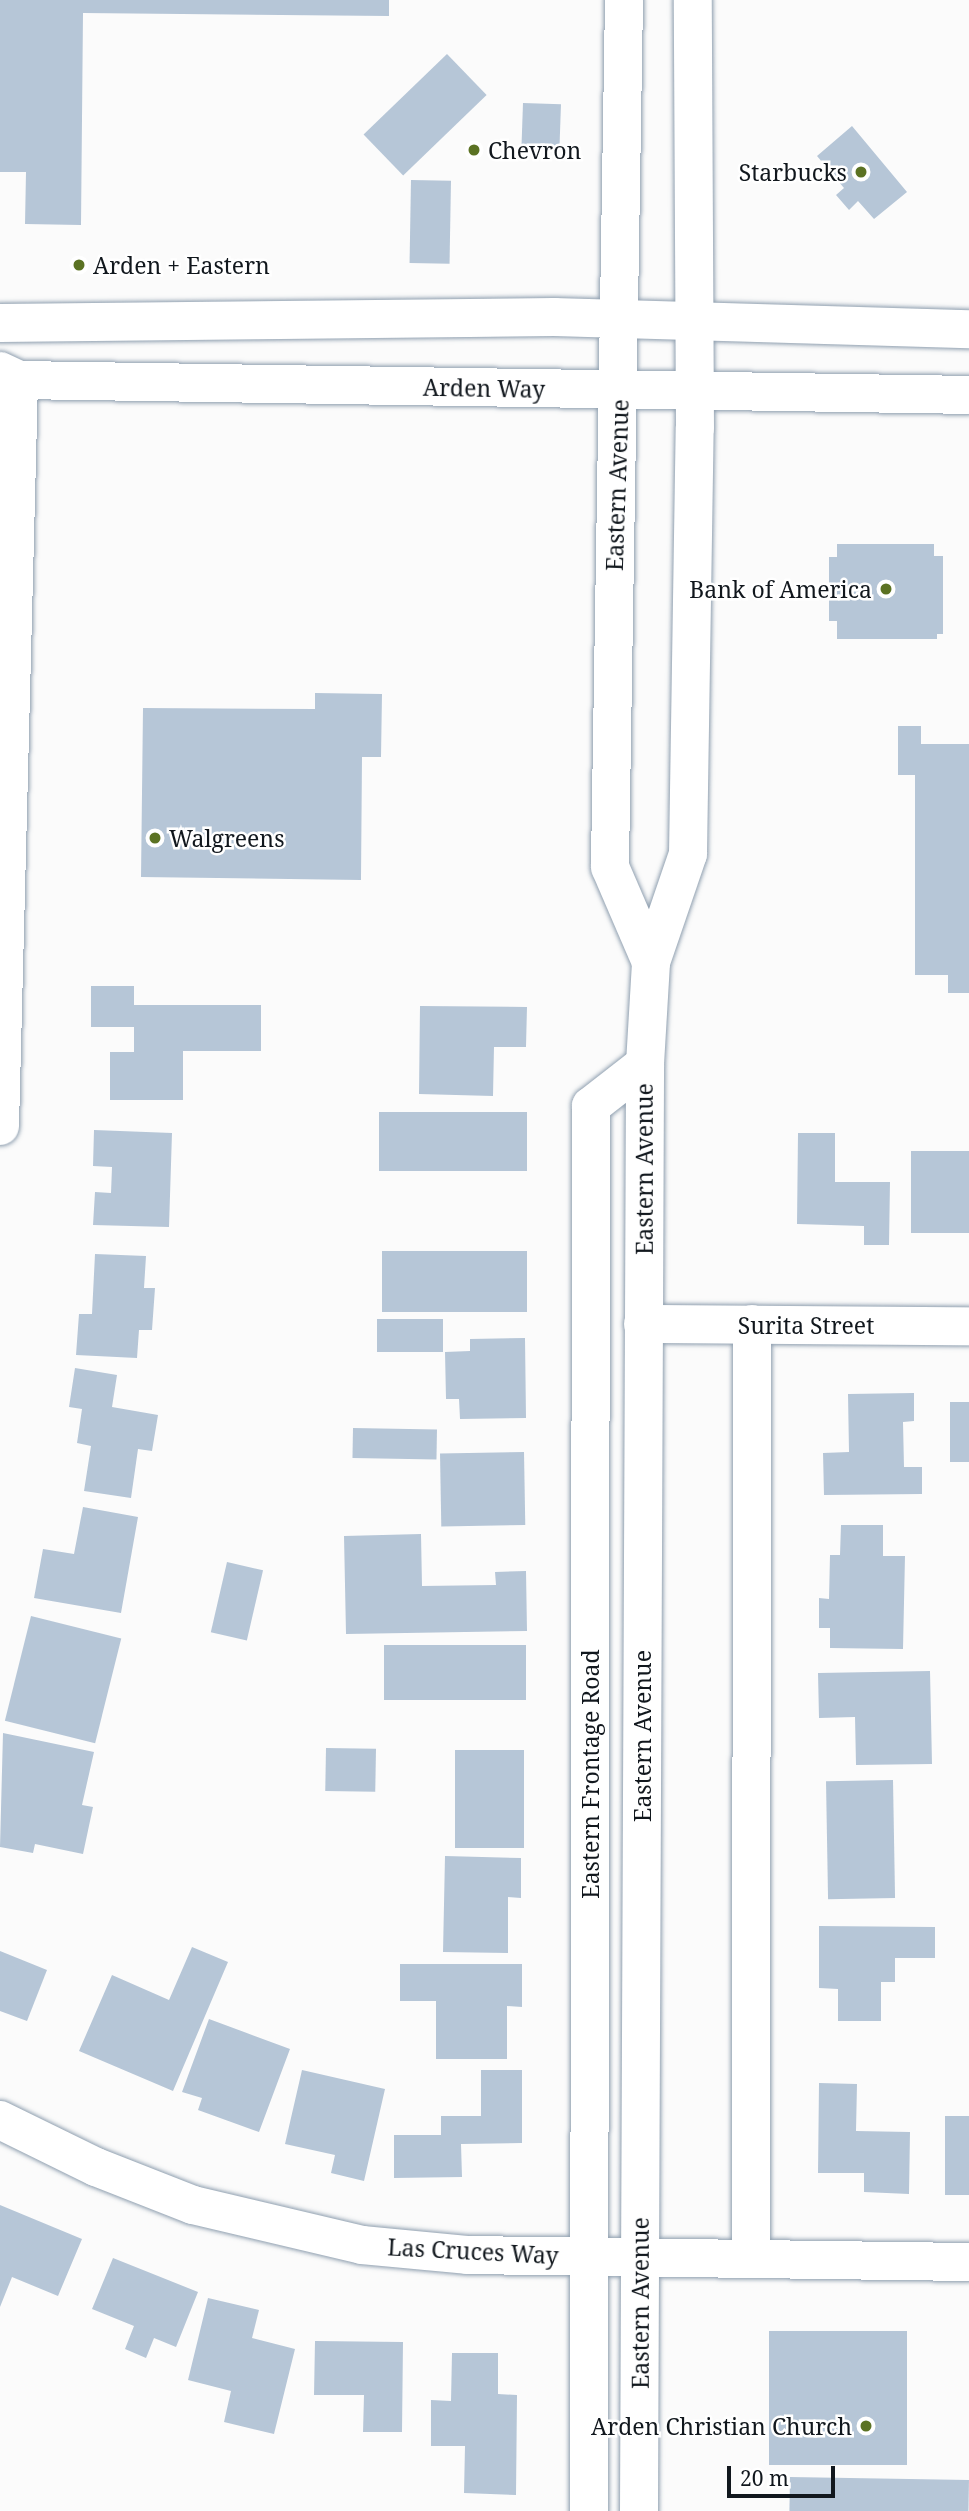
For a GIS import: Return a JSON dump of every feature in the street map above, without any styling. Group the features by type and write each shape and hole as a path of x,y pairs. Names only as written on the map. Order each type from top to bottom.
{"main road":[{"name":"Eastern Avenue","path":"624,0 620,393 613,531 610,867 651,961"},
{"name":"Eastern Avenue","path":"639,2511 645,1064 651,961 688,854 695,393 693,0"},
{"path":"0,323 206,318 619,319 969,329"},
{"path":"0,1126 9,376"},
{"name":"Arden Way","path":"9,376 620,393 969,395"},
{"name":"Eastern Frontage Road","path":"589,2511 591,1106 645,1064"},
{"name":"Surita Street","path":"643,1324 969,1326"},
{"path":"751,2259 752,1324"},
{"name":"Las Cruces Way","path":"0,2120 96,2166 193,2205 294,2232 362,2245 467,2255 969,2262"}],"building":[{"path":"0,0 389,0 389,16 83,13 81,225 25,224 26,172 0,172"},
{"path":"447,54 487,95 403,176 364,135"},
{"path":"523,103 561,104 560,146 522,145"},
{"name":"Starbucks","path":"852,126 907,192 874,219 858,201 849,210 836,195 844,188 817,156"},
{"path":"411,180 451,181 450,264 410,263"},
{"name":"Bank of America","path":"837,544 934,544 934,556 943,556 943,634 937,634 937,639 837,639 837,621 829,621 829,557 837,557"},
{"name":"Walgreens","path":"315,693 382,694 381,757 362,757 361,880 141,877 143,708 315,709"},
{"path":"898,726 921,726 921,744 969,744 969,993 948,993 948,975 915,975 915,775 898,775"},
{"path":"91,986 134,986 134,1005 261,1005 261,1051 183,1051 183,1100 110,1100 110,1052 134,1052 134,1027 91,1027"},
{"path":"420,1006 527,1007 526,1047 494,1047 493,1096 419,1094"},
{"path":"379,1112 527,1112 527,1171 379,1171"},
{"path":"94,1130 172,1133 169,1227 93,1225 95,1192 111,1193 112,1167 93,1166"},
{"path":"798,1133 835,1133 835,1182 890,1182 889,1245 864,1245 864,1226 797,1224"},
{"path":"911,1151 969,1151 969,1233 911,1233"},
{"path":"382,1251 527,1251 527,1312 382,1312"},
{"path":"95,1254 146,1256 144,1288 155,1288 152,1330 139,1330 137,1358 76,1355 79,1314 92,1314"},
{"path":"377,1319 443,1319 443,1352 377,1352"},
{"path":"525,1338 526,1418 460,1419 459,1399 446,1399 445,1352 470,1351 470,1339"},
{"path":"75,1368 117,1375 112,1407 158,1415 152,1451 138,1449 131,1498 84,1491 91,1446 77,1443 82,1409 69,1407"},
{"path":"914,1393 914,1421 903,1422 904,1467 922,1467 922,1494 824,1495 823,1453 849,1452 848,1394"},
{"path":"950,1402 969,1402 969,1462 950,1462"},
{"path":"353,1428 437,1429 436,1459 352,1458"},
{"path":"524,1452 525,1525 441,1526 440,1453"},
{"path":"83,1507 138,1517 121,1613 34,1598 43,1549 74,1554"},
{"path":"841,1525 883,1525 883,1556 905,1556 903,1649 830,1648 830,1628 819,1628 819,1598 829,1599 830,1555 840,1555"},
{"path":"421,1534 422,1586 496,1585 495,1572 526,1571 527,1631 346,1634 344,1536"},
{"path":"227,1562 263,1570 247,1640 211,1632"},
{"path":"31,1616 121,1638 95,1743 5,1721"},
{"path":"384,1645 526,1645 526,1700 384,1700"},
{"path":"930,1671 932,1764 856,1765 855,1717 819,1718 818,1673"},
{"path":"3,1733 94,1752 82,1805 93,1807 83,1854 35,1844 33,1853 0,1847"},
{"path":"326,1748 376,1749 375,1792 325,1791"},
{"path":"455,1750 524,1750 524,1848 455,1848"},
{"path":"893,1780 895,1898 828,1899 826,1781"},
{"path":"445,1856 521,1858 521,1898 508,1897 508,1953 443,1952"},
{"path":"819,1926 935,1927 935,1958 895,1958 895,1982 881,1982 881,2021 838,2021 838,1989 819,1988"},
{"path":"192,1947 228,1962 173,2091 79,2051 112,1975 169,2000"},
{"path":"0,1951 47,1970 27,2021 0,2011"},
{"path":"400,1964 522,1964 522,2007 507,2006 507,2059 436,2059 436,2001 400,2001"},
{"path":"209,2019 290,2049 259,2132 198,2110 202,2098 182,2092"},
{"path":"302,2070 385,2089 364,2181 331,2173 335,2155 285,2144"},
{"path":"481,2070 522,2070 522,2143 461,2144 462,2177 394,2178 394,2135 441,2135 441,2116 481,2116"},
{"path":"819,2083 857,2084 856,2131 910,2132 909,2194 864,2192 864,2173 818,2173"},
{"path":"945,2116 969,2116 969,2195 945,2195"},
{"path":"0,2205 82,2239 58,2296 12,2277 0,2307"},
{"path":"113,2258 198,2292 176,2347 154,2338 146,2358 125,2349 134,2326 92,2309"},
{"path":"208,2298 259,2310 252,2338 295,2349 274,2434 224,2422 231,2391 188,2380"},
{"path":"769,2331 907,2331 907,2465 769,2465"},
{"path":"315,2341 403,2342 402,2432 363,2432 364,2395 314,2395"},
{"path":"452,2353 498,2353 498,2394 517,2395 516,2495 464,2493 465,2446 431,2446 431,2400 451,2401"},
{"path":"790,2477 969,2480 968,2511 789,2511"}],"place":[{"name":"Chevron","path":"474,150"},
{"name":"Starbucks","path":"861,172"},
{"name":"Arden + Eastern","path":"79,265"},
{"name":"Bank of America","path":"886,589"},
{"name":"Walgreens","path":"155,838"},
{"name":"Arden Christian Church","path":"866,2426"}]}
